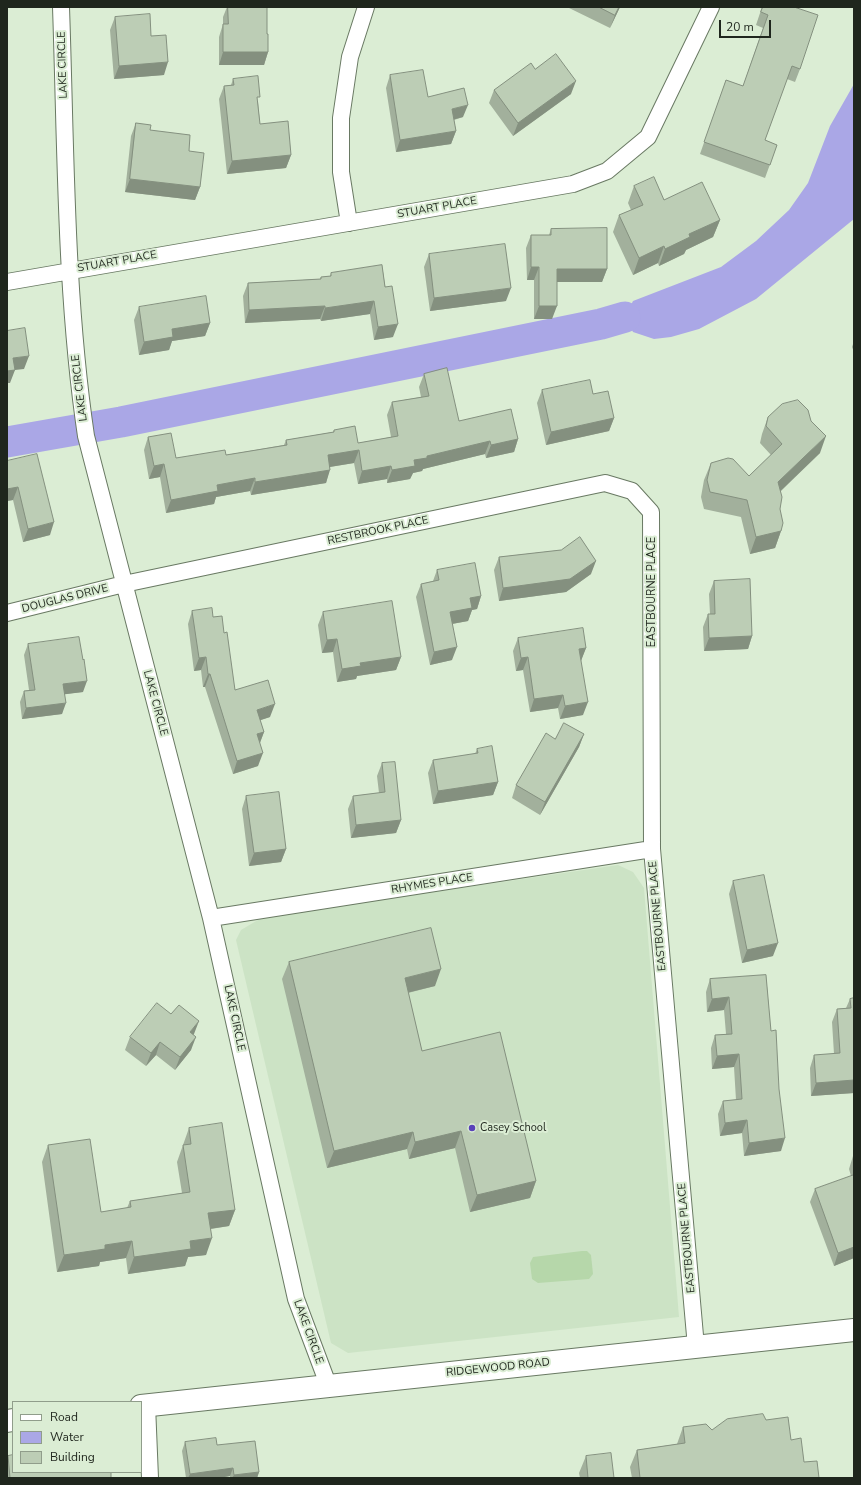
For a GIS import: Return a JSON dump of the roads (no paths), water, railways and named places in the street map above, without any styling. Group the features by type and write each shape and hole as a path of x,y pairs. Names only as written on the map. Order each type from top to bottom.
{"street":[{"name":"LAKE CIRCLE","path":"61,7 70,271 77,369 86,436 211,918 296,1299 329,1387"},
{"path":"348,223 341,172 341,118 350,57 366,7"},
{"name":"STUART PLACE","path":"7,282 573,184 607,171 648,137 711,7"},
{"name":"RESTBROOK PLACE","path":"124,584 605,483 632,491"},
{"name":"EASTBOURNE PLACE","path":"632,491 651,512 652,849 696,1347"},
{"name":"DOUGLAS DRIVE","path":"7,613 124,584"},
{"name":"RHYMES PLACE","path":"211,918 652,849"},
{"name":"RIDGEWOOD ROAD","path":"144,1406 854,1330"},
{"path":"144,1406 150,1478"}],"water":[{"path":"854,84 854,219 756,299 699,329 671,337 654,339 633,332 625,317 633,301 721,267 756,241 789,210 808,183 830,126"}],"waterway":[{"path":"7,442 121,422 601,324 625,317"}],"place":[{"name":"Casey School","path":"472,1128"}]}
